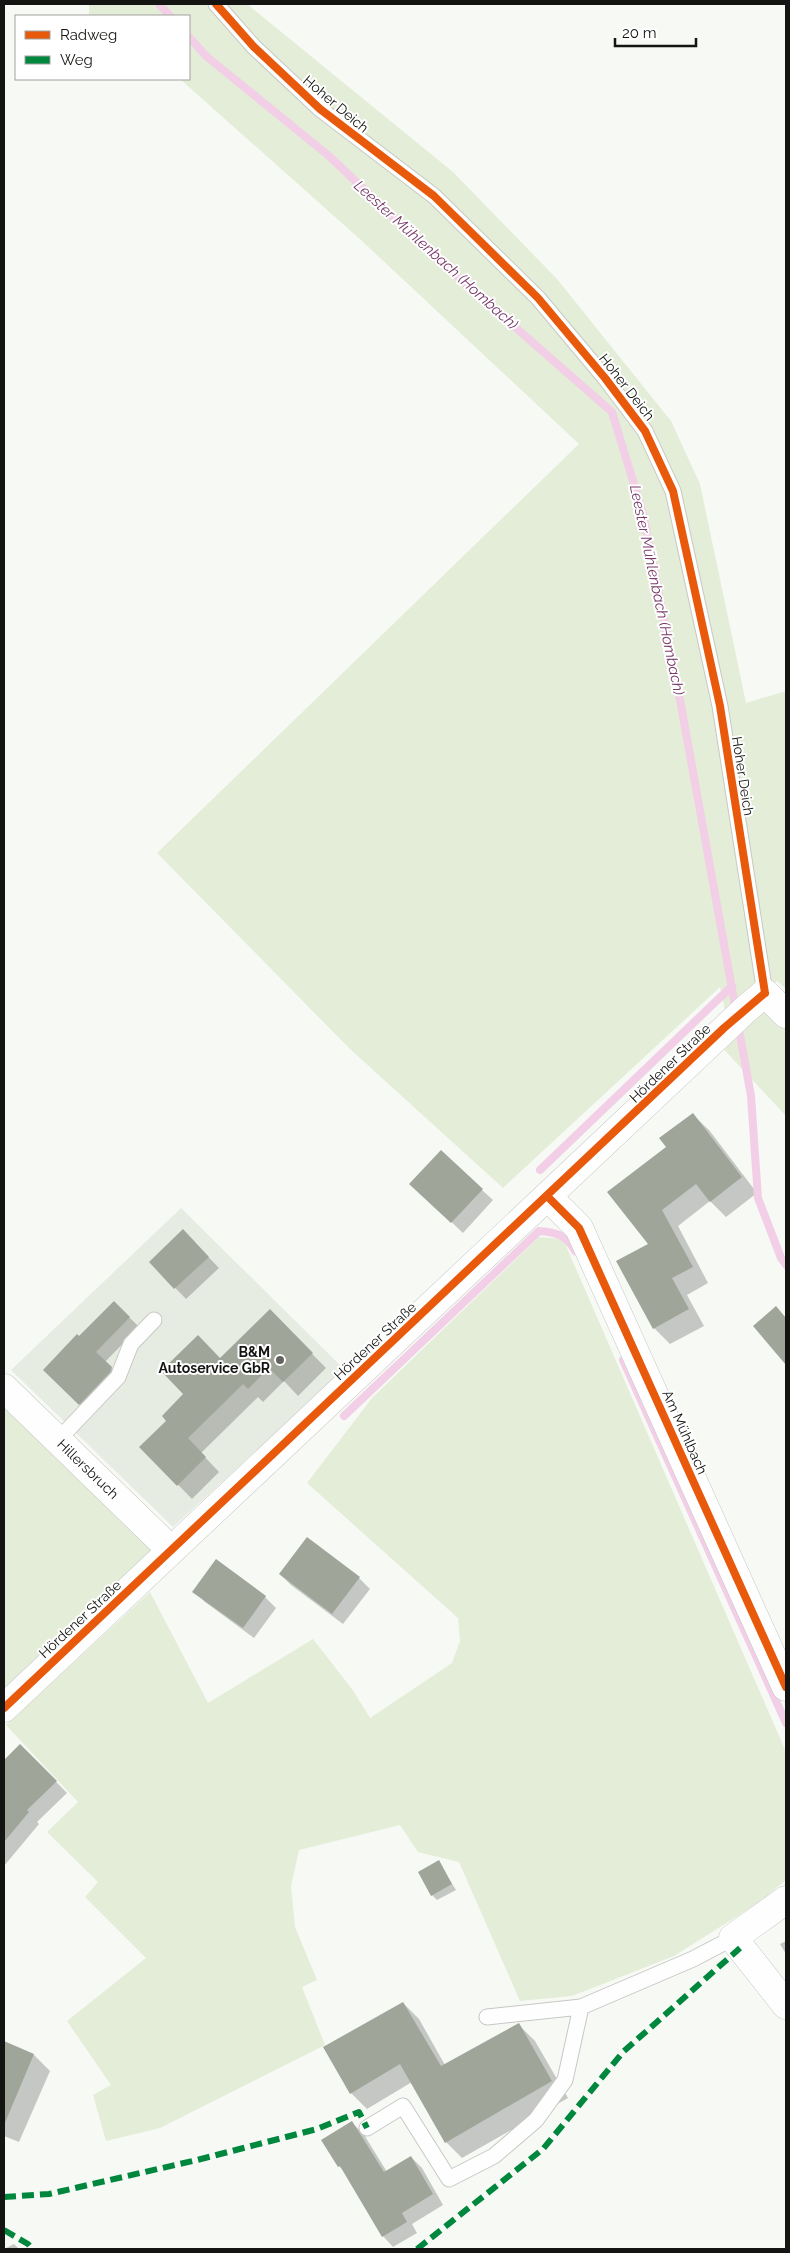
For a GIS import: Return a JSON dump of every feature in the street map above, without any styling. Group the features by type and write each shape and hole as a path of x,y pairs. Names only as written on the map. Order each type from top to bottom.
{"street":[{"path":"755,1001 786,1014"},
{"name":"Hördener Straße","path":"4,1708 548,1197 724,1028 755,1001"},
{"name":"Am Mühlbach","path":"548,1197 579,1228 786,1687"},
{"name":"Hillersbruch","path":"4,1388 172,1550"},
{"path":"786,1900 733,1938 786,2005"}],"lane":[{"name":"Hoher Deich","path":"216,4 254,48 320,109 434,196 538,298 605,378 645,431 673,491 720,706 755,1001"},
{"path":"58,1440 118,1377 131,1344 154,1320"},
{"path":"487,2017 581,2007 693,1959 733,1938"},
{"path":"367,2128 403,2106 449,2179 494,2156 536,2120 565,2080 581,2007"}],"shaded area":[{"path":"181,1208 345,1370 173,1527 11,1370"}],"green space":[{"path":"89,4 247,4 453,172 557,279 671,421 700,484 746,703 786,691 786,989 777,981 726,1015 720,987 503,1188 350,1049 157,853 579,444 362,241 181,80 190,80 190,15 89,15"},
{"path":"763,1002 786,1025 786,1116 717,1042"},
{"path":"539,1237 563,1239 786,1752 786,1880 758,1903 674,1956 572,1996 520,2001 459,1862 418,1852 400,1825 299,1850 291,1886 295,1927 317,1980 302,1987 325,2045 160,2128 106,2141 93,2095 111,2085 67,2021 146,1958 85,1897 98,1882 47,1832 78,1802 6,1725 150,1592 208,1703 313,1639 352,1689 370,1718 452,1663 460,1641 458,1618 307,1483 372,1398"},
{"path":"4,1400 155,1553 4,1689"}],"building":[{"path":"693,1113 742,1177 710,1202 696,1184 662,1210 693,1267 672,1278 689,1309 653,1329 616,1261 648,1244 607,1192 666,1147 659,1138"},
{"path":"441,1150 483,1189 451,1223 409,1184"},
{"path":"183,1229 209,1257 174,1289 149,1262"},
{"path":"114,1301 130,1317 96,1352 112,1367 110,1372 79,1405 43,1370 77,1334 79,1336"},
{"path":"776,1306 786,1318 786,1365 753,1326"},
{"path":"270,1309 313,1353 283,1382 269,1368 248,1389 243,1384 188,1438 206,1457 177,1486 139,1447 166,1421 162,1416 183,1394 161,1371 198,1335 220,1358"},
{"path":"307,1537 360,1577 332,1614 279,1574"},
{"path":"216,1559 266,1596 243,1628 192,1592"},
{"path":"20,1744 57,1781 27,1810 29,1812 4,1842 4,1760"},
{"path":"439,1860 452,1884 431,1896 418,1872"},
{"path":"403,2002 441,2066 519,2023 552,2081 445,2143 400,2064 350,2094 323,2047"},
{"path":"4,2041 34,2054 4,2125"},
{"path":"352,2121 384,2172 411,2156 433,2194 402,2213 407,2222 382,2237 340,2166 338,2167 321,2140"}],"waterway":[{"name":"Leester Mühlenbach (Hombach)","path":"159,4 169,15"},
{"name":"Leester Mühlenbach (Hombach)","path":"190,38 206,56 329,156 435,257 612,412 643,514 681,705 736,1011"},
{"path":"540,1170 732,986"},
{"name":"Leester Mühlenbach (Hombach)","path":"738,1024 751,1096 758,1198 781,1258 786,1265"},
{"path":"344,1416 539,1231 560,1235 568,1241 575,1251"},
{"path":"623,1360 786,1723"}],"marked path":[{"path":"417,2249 543,2149 623,2052 740,1948"},
{"path":"4,2197 49,2194 197,2160 317,2129 359,2112 367,2128"},
{"path":"4,2230 28,2244 32,2249"}],"cycle path":[{"path":"216,4 254,47 320,109 434,196 538,298 605,378 645,431 673,491 720,706 765,993"},
{"path":"4,1708 724,1028 765,993"},
{"path":"548,1197 579,1228 786,1687"}],"place":[{"name":"B&M Autoservice GbR","path":"280,1360"}]}
